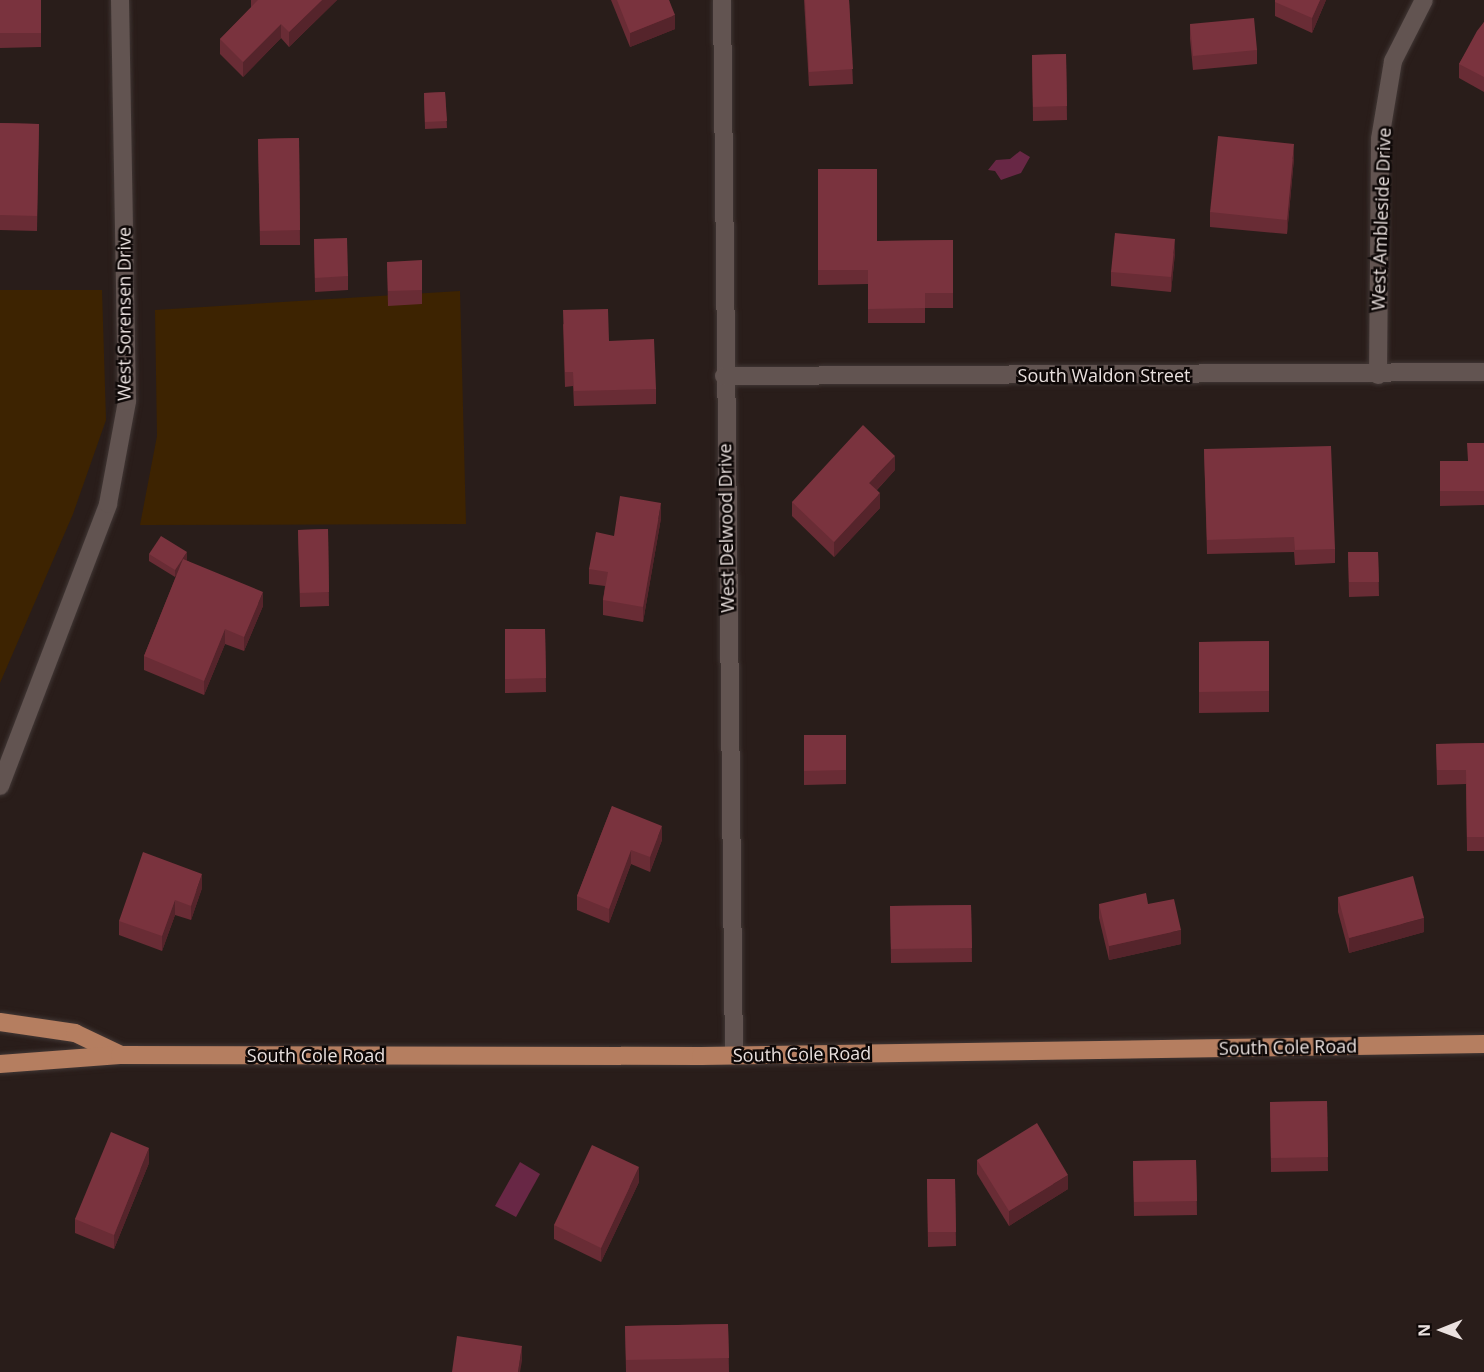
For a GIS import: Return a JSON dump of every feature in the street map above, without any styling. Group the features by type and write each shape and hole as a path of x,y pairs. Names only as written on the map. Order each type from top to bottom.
{"main road":[{"name":"South Cole Road","path":"0,1022 75,1033 120,1055"},
{"name":"South Cole Road","path":"0,1064 120,1055 734,1055 1484,1044"}],"street":[{"name":"West Sorensen Drive","path":"0,786 108,504 127,400 120,0"},
{"name":"West Delwood Drive","path":"722,0 724,376 734,1055"},
{"name":"West Ambleside Drive","path":"1378,375 1380,139 1393,61 1424,0"},
{"name":"South Waldon Street","path":"724,376 1378,375 1484,372"}],"shaded area":[{"path":"1020,151 1030,157 1021,173 1001,180 995,171 988,170 996,160 1010,159"},
{"path":"0,290 102,290 106,420 73,514 0,683"},
{"path":"460,291 466,524 140,525 157,436 155,310"},
{"path":"520,1162 540,1174 516,1217 495,1206"}],"building":[{"path":"0,0 41,0 41,33 0,33"},
{"path":"258,0 322,0 289,32 281,24 243,62 220,39"},
{"path":"617,0 669,0 675,15 630,33"},
{"path":"805,0 849,0 853,69 809,72"},
{"path":"1275,0 1320,0 1312,18"},
{"path":"1254,18 1257,50 1193,56 1190,24"},
{"path":"1484,22 1484,77 1459,64"},
{"path":"1066,54 1067,106 1033,107 1032,55"},
{"path":"445,92 447,121 425,122 424,93"},
{"path":"0,123 39,124 37,216 0,215"},
{"path":"1218,136 1294,144 1287,220 1210,212"},
{"path":"299,138 300,230 260,231 258,139"},
{"path":"818,169 877,169 877,241 953,240 953,293 925,293 925,308 868,309 868,270 818,270"},
{"path":"1115,233 1175,239 1171,277 1111,272"},
{"path":"347,238 348,276 315,278 314,239"},
{"path":"422,260 422,290 388,291 387,262"},
{"path":"608,309 609,341 654,339 656,389 574,391 573,372 565,372 563,310"},
{"path":"863,425 895,456 869,483 880,493 834,542 792,502"},
{"path":"1467,443 1484,443 1484,491 1440,491 1440,461 1468,461"},
{"path":"1331,446 1335,549 1295,550 1294,537 1207,540 1204,449"},
{"path":"620,496 661,503 643,607 603,600 608,572 589,569 596,532 614,536"},
{"path":"328,529 329,592 300,593 298,530"},
{"path":"161,536 187,552 175,570 149,554"},
{"path":"1348,552 1378,552 1379,582 1349,582"},
{"path":"183,559 263,592 244,637 225,629 204,681 144,656"},
{"path":"505,629 545,629 546,678 505,679"},
{"path":"1269,641 1269,691 1199,692 1199,642"},
{"path":"804,735 846,735 846,770 804,771"},
{"path":"1484,743 1484,837 1467,837 1466,770 1437,770 1436,744"},
{"path":"612,806 662,826 650,857 631,850 609,909 577,896"},
{"path":"143,852 202,874 191,906 175,900 162,936 119,921"},
{"path":"1413,876 1424,918 1349,938 1338,897"},
{"path":"1146,893 1148,904 1174,899 1181,930 1109,946 1099,904"},
{"path":"971,905 972,948 891,949 890,906"},
{"path":"1327,1101 1328,1157 1271,1158 1270,1102"},
{"path":"1037,1123 1068,1175 1009,1211 977,1160"},
{"path":"111,1132 149,1148 114,1235 75,1219"},
{"path":"592,1145 639,1167 601,1248 554,1225"},
{"path":"1196,1160 1197,1201 1134,1202 1133,1161"},
{"path":"927,1179 955,1179 956,1232 928,1232"},
{"path":"728,1324 729,1358 626,1360 625,1326"},
{"path":"457,1336 522,1346 518,1372 452,1372"}]}
